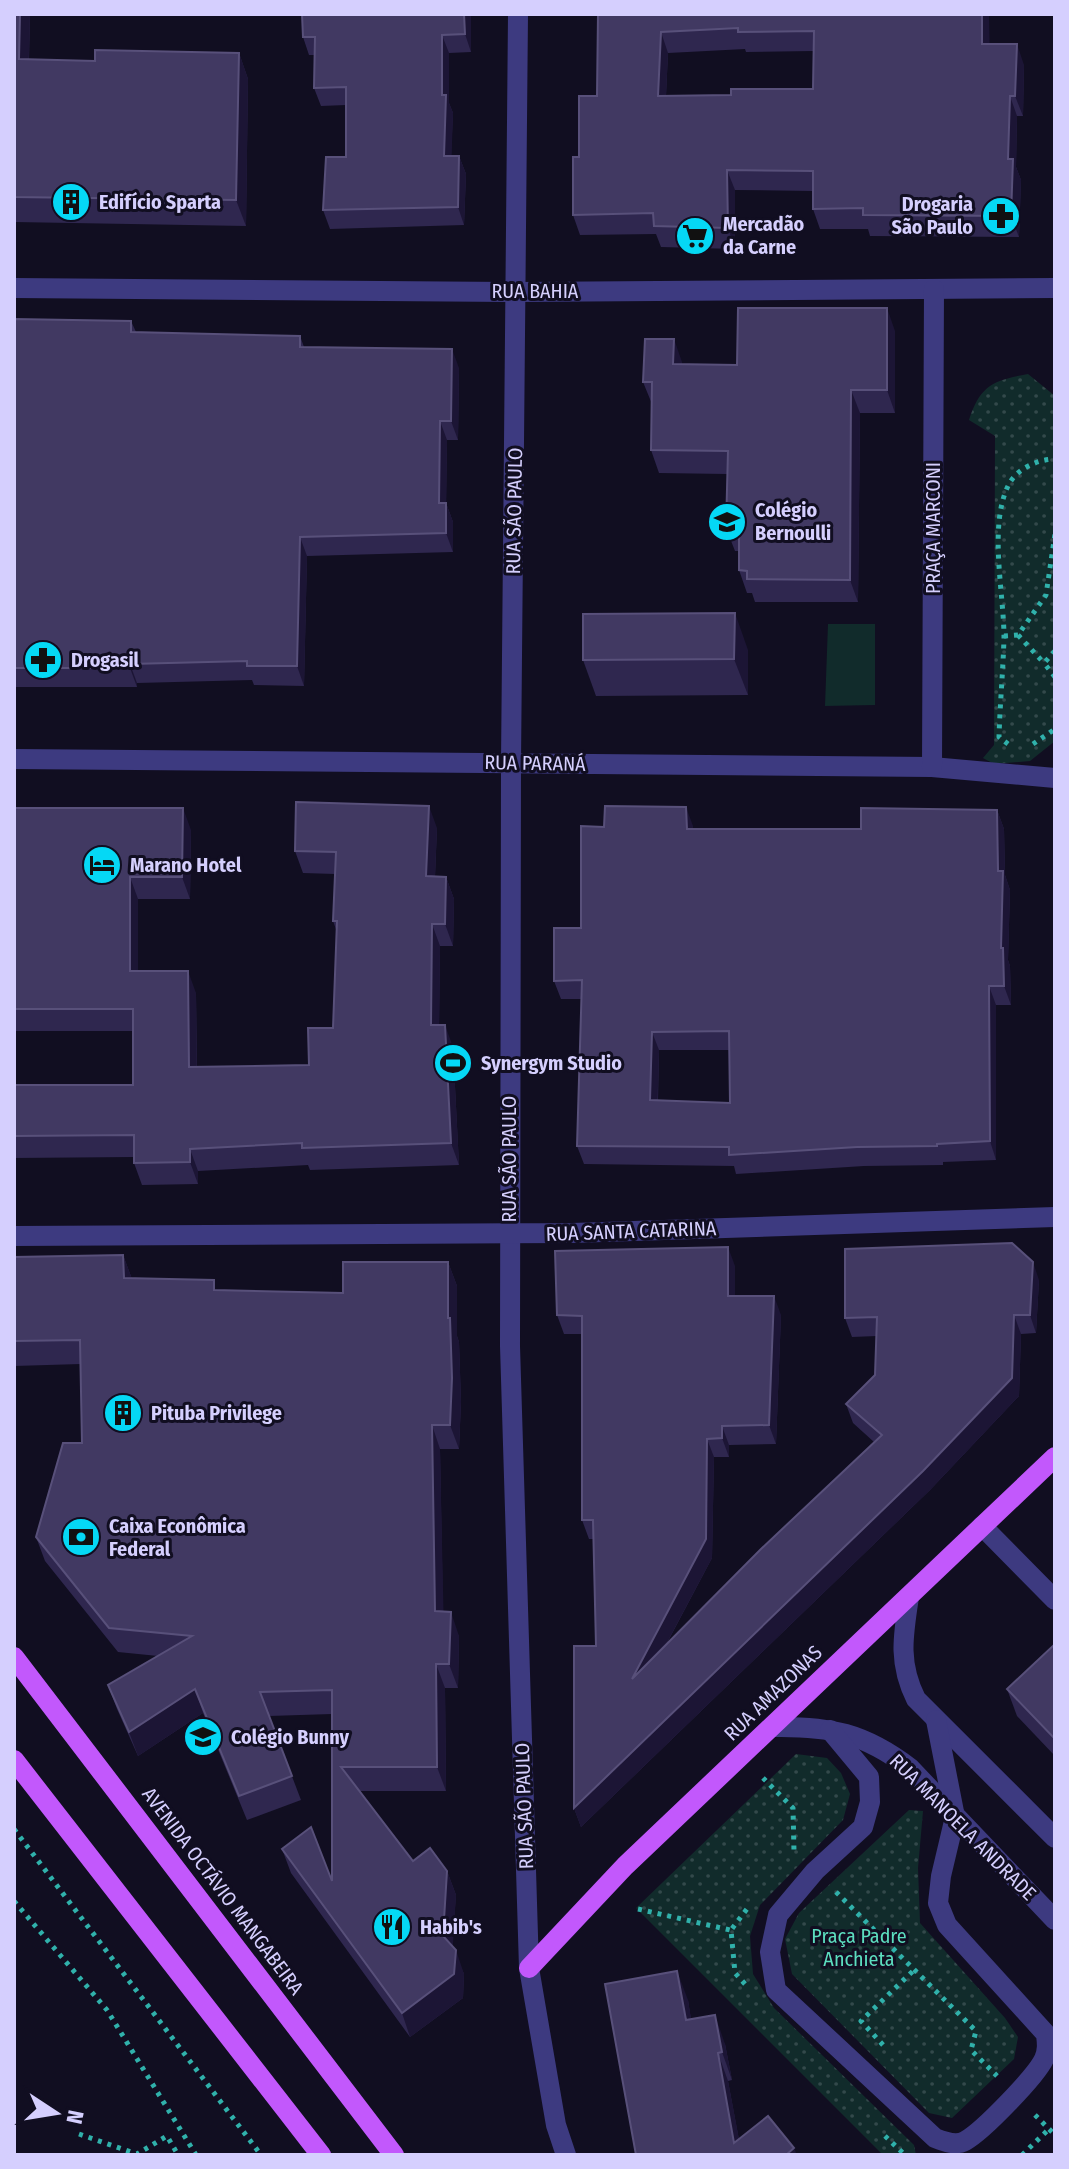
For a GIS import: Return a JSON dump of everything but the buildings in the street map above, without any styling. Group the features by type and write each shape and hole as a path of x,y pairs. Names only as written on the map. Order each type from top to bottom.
{"main road":[{"name":"RUA AMAZONAS","path":"529,1968 625,1866 1055,1457"},
{"name":"AVENIDA OCTÁVIO MANGABEIRA","path":"14,1657 394,2155"},
{"path":"14,1760 321,2155"}],"street":[{"name":"RUA SÃO PAULO","path":"518,14 509,1234 529,1968 556,2125 566,2155"},
{"name":"RUA BAHIA","path":"14,288 516,292 1055,288"},
{"name":"PRAÇA MARCONI","path":"932,767 934,289"},
{"name":"RUA PARANÁ","path":"14,759 932,767 1055,778"},
{"name":"RUA SANTA CATARINA","path":"14,1236 509,1234 1055,1217"},
{"path":"982,1526 1055,1600"},
{"path":"909,1597 902,1658 909,1686 916,1699 1055,1838"},
{"path":"830,1730 869,1777 870,1802 863,1827 815,1871 778,1915 770,1952 776,1990 935,2138 949,2144 964,2142 1016,2095 1043,2061 1048,2049 1046,2034 947,1925 938,1903 955,1817 936,1720"},
{"name":"RUA MANOELA ANDRADE","path":"773,1727 816,1726 870,1742 887,1751 910,1768 1055,1920"}],"path":[{"path":"1055,459 1043,459 1016,474 1008,486 998,523 1004,636 999,737 1009,745 1037,744 1055,729"},
{"path":"1018,635 1046,595 1055,534"},
{"path":"1004,636 1018,635"},
{"path":"1018,635 1055,677"},
{"path":"1044,663 1055,651"},
{"path":"763,1778 793,1808 793,1852 976,2031 971,2050 1055,2135"},
{"path":"14,1829 261,2155"},
{"path":"14,1901 107,2010 196,2155"},
{"path":"638,1909 731,1930"},
{"path":"887,2092 903,2068 861,2021 914,1970"},
{"path":"1022,2155 1049,2129"},
{"path":"79,2134 137,2154 167,2136 178,2155"}],"green space":[{"path":"1028,374 1055,396 1055,741 1030,761 994,764 983,758 994,745 995,436 969,420 978,399 990,386"},
{"path":"828,624 875,624 875,705 825,706"},
{"name":"Praça Padre Anchieta","path":"796,1754 827,1758 841,1773 850,1794 843,1820 760,1905 750,1936 753,1974 774,2008 914,2145 916,2155 883,2155 636,1908"},
{"name":"Praça Padre Anchieta","path":"909,1810 923,1811 918,1868 920,1923 1005,2018 1018,2037 1014,2059 952,2118 929,2113 792,1974 785,1939 799,1913"}],"place":[{"name":"Edifício Sparta","path":"71,202"},
{"name":"Drogaria São Paulo","path":"1001,216"},
{"name":"Mercadão da Carne","path":"695,236"},
{"name":"Colégio Bernoulli","path":"727,522"},
{"name":"Drogasil","path":"43,660"},
{"name":"Marano Hotel","path":"102,865"},
{"name":"Synergym Studio","path":"453,1063"},
{"name":"Pituba Privilege","path":"123,1413"},
{"name":"Caixa Econômica Federal","path":"81,1537"},
{"name":"Colégio Bunny","path":"203,1737"},
{"name":"Habib's","path":"392,1927"}]}
